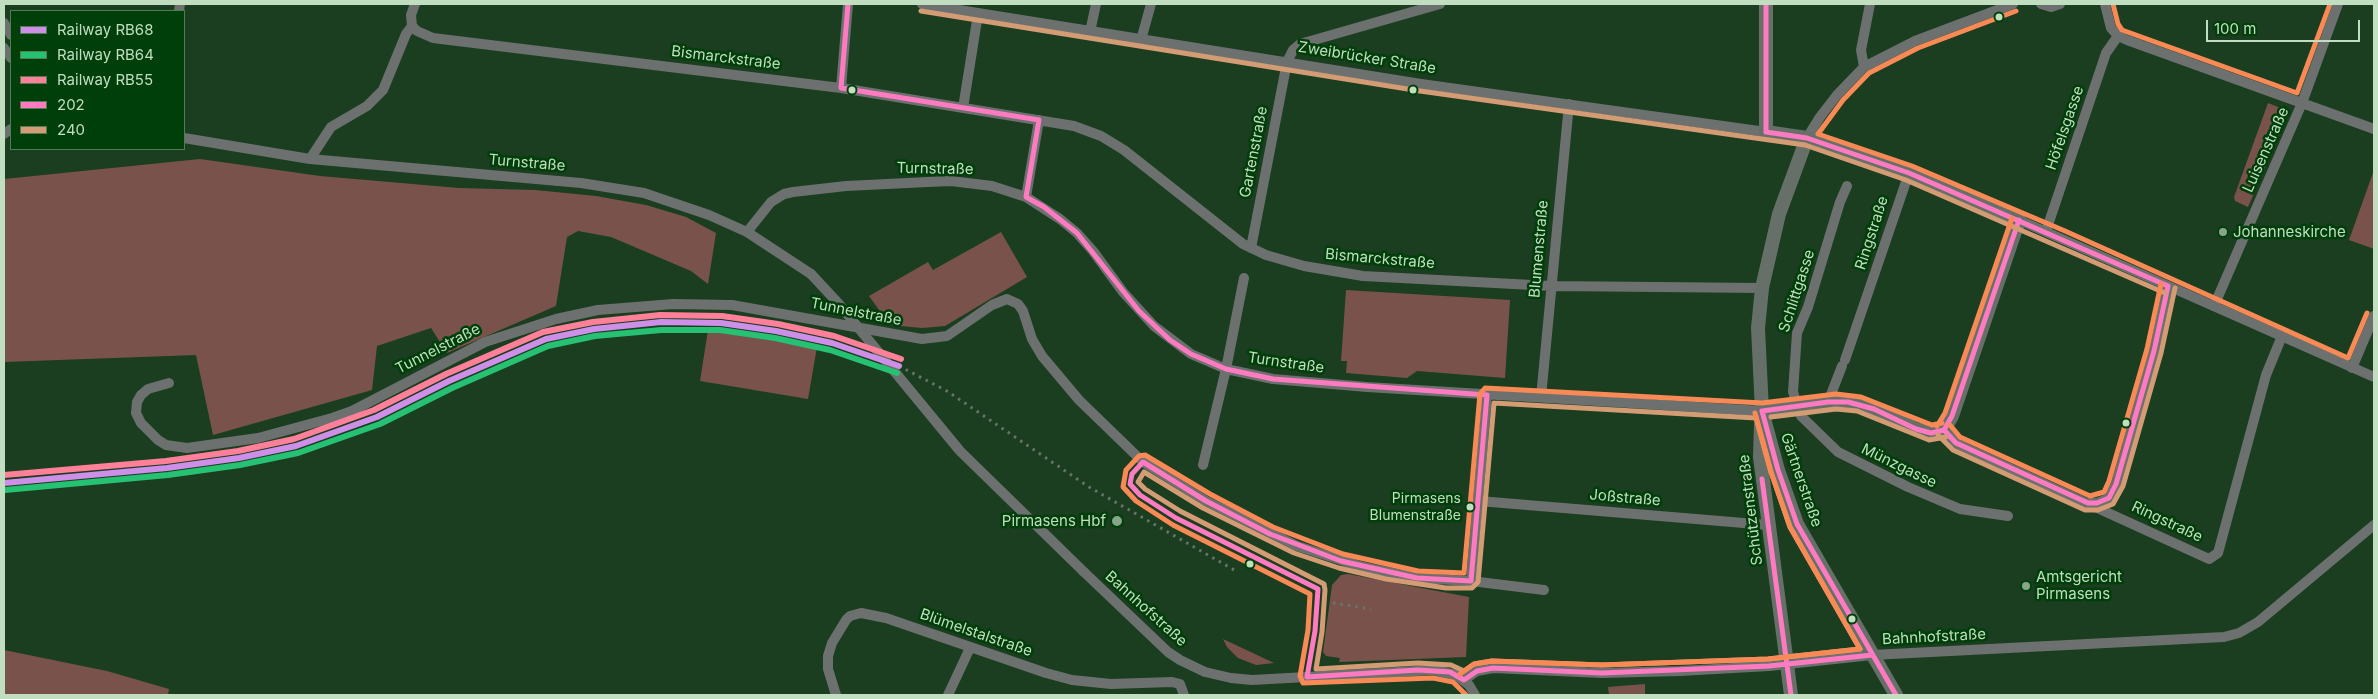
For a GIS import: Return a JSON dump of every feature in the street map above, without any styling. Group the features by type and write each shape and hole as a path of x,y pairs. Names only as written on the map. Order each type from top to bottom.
{"main road":[{"path":"1766,4 1766,132"},
{"name":"Zweibrücker Straße","path":"1766,132 1808,138 1909,173 2019,220"},
{"name":"Gärtnerstraße","path":"1808,138 1779,214 1762,288 1758,328 1762,411 1778,470 1797,524 1896,695"},
{"path":"1762,411 1828,402 1859,404 1931,433 1944,430 1952,416 2019,220"},
{"name":"Schützenstraße","path":"1762,411 1760,457 1791,695"}],"street":[{"path":"310,158 331,127 367,106 378,96 387,82 408,29 412,26 415,4"},
{"path":"841,88 848,4"},
{"name":"Zweibrücker Straße","path":"922,4 1421,84 1766,132"},
{"path":"1090,32 1096,4"},
{"path":"1140,40 1152,4"},
{"path":"1287,62 1293,50 1300,44 1440,4"},
{"path":"1864,67 1861,50 1870,4"},
{"path":"1808,138 1832,101 1864,67 1915,41 2013,4"},
{"path":"2041,4 2051,7 2060,4"},
{"path":"2105,4 2111,28 2118,36 2374,129"},
{"name":"Luisenstraße","path":"2214,306 2302,103 2338,4"},
{"path":"963,108 978,14"},
{"name":"Bismarckstraße","path":"412,26 417,31 433,38 841,88 1074,126 1111,141 1214,223 1250,248 1304,266 1363,276 1551,286 1762,288"},
{"name":"Höfelsgasse","path":"2046,231 2106,53 2118,36"},
{"name":"Gartenstraße","path":"1250,248 1287,62"},
{"name":"Blumenstraße","path":"1541,397 1569,104"},
{"path":"1026,197 1039,120"},
{"name":"Turnstraße","path":"185,138 310,158 581,183 644,193 709,214 747,232 763,210 784,194 811,189 951,181 992,186 1026,197 1044,207 1077,232 1139,311 1165,336 1190,354 1226,369 1255,376 1304,382 1487,396 1541,397 1762,411"},
{"name":"Ringstraße","path":"1828,402 1844,363 1909,173"},
{"name":"Schlittgasse","path":"1797,407 1793,392 1796,333 1808,307 1840,202 1846,190"},
{"path":"2019,220 2374,377"},
{"name":"Bahnhofstraße","path":"747,232 811,274 838,302 960,451 1168,652 1180,660 1218,675 1252,680 1278,680 1418,670 1450,672 1464,680 1477,670 1493,668 1602,673 1788,664 1872,655 2234,635 2258,622 2374,525"},
{"path":"1203,465 1226,369 1244,278"},
{"path":"2088,504 2097,503 2109,498 2116,484 2154,351 2168,286"},
{"name":"Tunnelstraße","path":"169,383 148,389 141,395 137,402 136,413 141,423 158,440 166,445 187,448 258,438 332,418 352,411 485,342 556,319 598,310 673,304 732,305 922,339 947,336 992,305 1007,299 1018,304 1032,339 1060,380 1124,444 1165,477 1270,534 1335,559 1387,572 1418,578 1471,581 1544,590"},
{"path":"2352,368 2374,316"},
{"name":"Ringstraße","path":"1944,430 1956,443 2209,560 2218,553 2266,375 2274,351 2282,336"},
{"path":"1471,581 1487,396"},
{"name":"Münzgasse","path":"1797,407 1801,416 1828,444 1857,462 1937,501 1960,509 2008,516"},
{"name":"Joßstraße","path":"1479,501 1768,525"},
{"name":"Blümelstalstraße","path":"836,695 831,682 828,656 839,630 846,620 855,614 870,613 970,648 1072,680 1111,684 1172,682 1180,684 1184,695"},
{"path":"948,695 970,648"},
{"path":"1464,680 1475,695"}],"shaded area":[{"path":"2268,103 2283,109 2284,124 2248,207 2235,201 2234,197"},
{"path":"200,159 320,176 459,188 535,190 596,196 646,205 686,217 716,233 708,284 691,271 611,237 578,231 567,237 556,306 447,353 431,328 377,346 372,390 213,435 196,355 4,362 4,179"},
{"path":"2374,170 2374,249 2349,240"},
{"path":"1001,232 1027,277 945,326 922,328 890,325 869,296 928,262 933,270"},
{"path":"1346,290 1510,300 1505,378 1417,371 1407,378 1346,373 1347,361 1341,361"},
{"path":"708,330 817,347 808,399 700,381"},
{"path":"1348,574 1469,597 1466,657 1339,662 1340,658 1326,656 1323,652 1332,585 1341,575"},
{"path":"1223,639 1274,663 1256,665 1238,658 1227,647"},
{"path":"4,650 107,671 169,689 168,695 4,695"},
{"path":"1645,684 1645,695 1609,695 1608,687"}],"railway":[{"path":"899,366 947,391 1089,487 1236,571"},
{"path":"1333,603 1371,609"}],"rail line":[{"name":"RB55","path":"4,475 166,461 238,451 294,439 374,410 446,374 543,332 593,322 660,315 722,316 778,324 834,336 901,359"},
{"name":"RB68","path":"4,483 167,468 239,458 296,446 377,417 449,381 546,339 594,329 661,322 721,323 776,331 832,343 899,366"},
{"name":"RB64","path":"5,490 168,475 240,465 298,453 380,424 452,388 548,346 595,336 661,330 720,330 775,338 830,350 897,373"}],"transit line":[{"name":"202","path":"848,4 841,88 1039,120 1026,197 1044,207 1077,233 1139,311 1170,340 1191,354 1226,369 1273,379 1487,395 1471,581 1417,578 1341,561 1270,534 1206,501 1143,462 1132,474 1130,484 1140,495 1176,518 1318,589 1315,631 1307,677 1418,670 1450,672 1464,680 1477,671 1493,668 1602,673 1769,666 1872,655"},
{"name":"202","path":"1766,4 1766,132"},
{"path":"2113,4 2118,24 2122,30 2297,93 2330,4"},
{"name":"240","path":"921,11 1420,91 1805,145 1906,180 2165,293"},
{"path":"2016,11 1918,48 1869,73 1843,100 1818,134 1912,166 2065,231 2348,358 2367,313"},
{"name":"202","path":"1766,132 1807,138 1909,173 2168,286"},
{"path":"1937,426 1945,413 2012,218"},
{"name":"202","path":"1944,430 1952,416 2019,220"},
{"path":"1950,425 1960,437 2090,496 2104,492 2109,481 2147,349 2161,284"},
{"name":"202","path":"1944,430 1956,443 2088,503 2097,503 2109,498 2116,484 2154,351 2168,286"},
{"name":"240","path":"1938,435 1953,450 2085,510 2098,510 2113,504 2123,486 2161,353 2175,288"},
{"path":"1466,695 1453,682 1433,678 1303,683 1300,676 1308,630 1310,594 1173,525 1136,501 1123,487 1126,470 1139,456 1145,455 1210,494 1273,527 1343,554 1418,571 1464,573 1480,394 1485,388 1762,403 1836,394 1861,397 1932,425 1942,423"},
{"name":"202","path":"1762,411 1828,402 1848,402 1874,409 1916,429 1931,433 1944,430"},
{"name":"240","path":"1494,403 1756,418 1771,472 1790,527 1860,649 1768,659 1602,665 1492,661 1474,664 1464,671 1451,665 1418,663 1316,669 1322,632 1324,584 1180,511 1145,489 1138,482 1144,472 1203,508 1294,553 1339,568 1386,579 1446,588 1472,588 1478,582 1494,403"},
{"name":"240","path":"1771,417 1836,409 1857,411 1929,440 1946,437"},
{"name":"202","path":"1762,411 1778,470 1797,524 1896,695"},
{"path":"1460,674 1474,664 1492,661 1602,665 1768,659 1860,649 1790,527 1771,472 1755,413"},
{"name":"202","path":"1762,479 1791,695"}],"place":[{"name":"Johanneskirche","path":"2223,232"},
{"name":"Pirmasens Blumenstraße","path":"1470,507"},
{"name":"Pirmasens Hbf","path":"1117,521"},
{"name":"Amtsgericht Pirmasens","path":"2026,586"}]}
